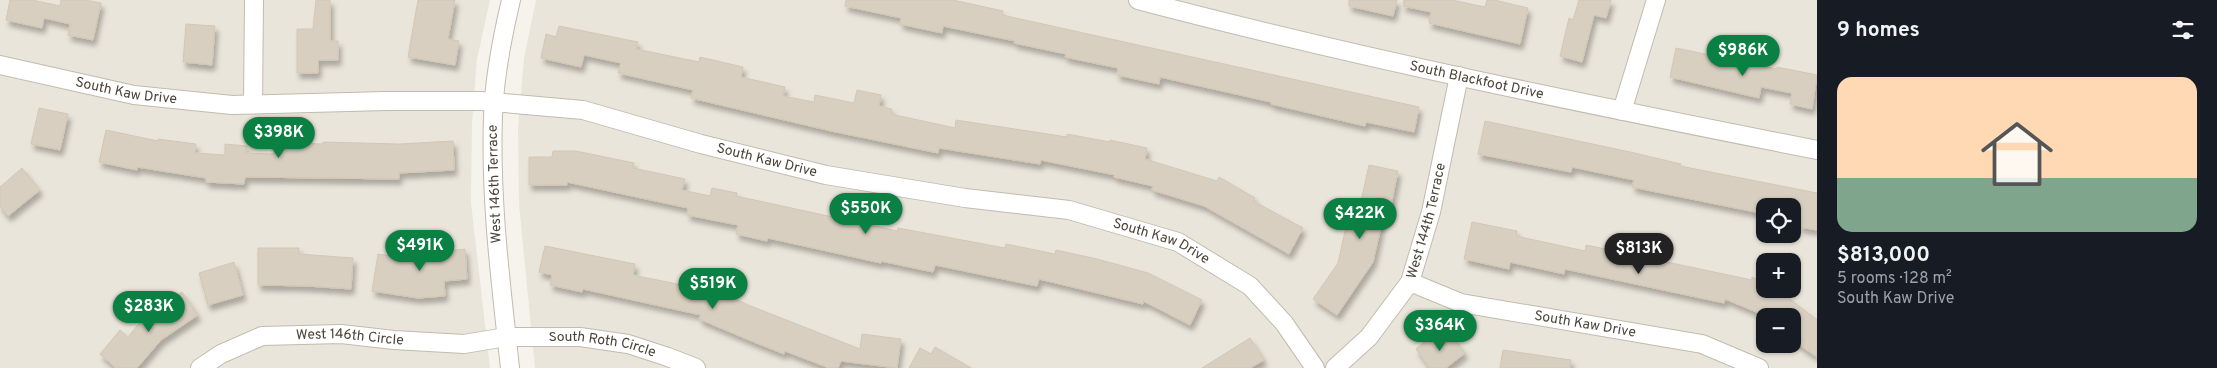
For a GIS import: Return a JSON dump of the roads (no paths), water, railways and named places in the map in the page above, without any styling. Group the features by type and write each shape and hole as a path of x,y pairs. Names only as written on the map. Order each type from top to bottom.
{"street":[{"path":"253,104 254,0"},
{"name":"West 146th Terrace","path":"510,0 500,48 494,102 493,192 510,368"},
{"name":"South Blackfoot Drive","path":"1138,0 1249,29 1459,76 1817,150"},
{"path":"1622,111 1656,0"},
{"name":"South Kaw Drive","path":"0,65 134,95 232,105 386,101 494,102 583,110 701,144 826,175 965,198 1069,210 1178,242 1250,286 1284,323 1315,368"},
{"name":"West 144th Terrace","path":"1335,368 1369,337 1410,282 1431,212 1459,76"},
{"name":"South Kaw Drive","path":"1410,282 1461,303 1702,344 1759,368"},
{"name":"West 146th Circle","path":"200,368 221,354 262,336 341,334 394,340 464,344 506,337"},
{"name":"South Roth Circle","path":"506,337 580,337 628,344 668,356 696,368"}]}
